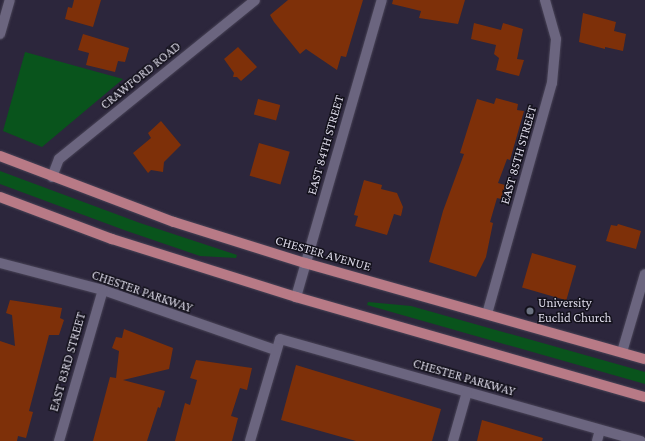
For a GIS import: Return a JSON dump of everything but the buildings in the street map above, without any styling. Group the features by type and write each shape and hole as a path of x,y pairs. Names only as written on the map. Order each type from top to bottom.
{"main road":[{"name":"CHESTER AVENUE","path":"0,156 174,222 305,263 645,359"},
{"path":"0,197 112,239 296,297 645,397"}],"street":[{"path":"0,34 10,0"},
{"name":"CRAWFORD ROAD","path":"52,177 59,159 255,0"},
{"name":"EAST 84TH STREET","path":"296,297 382,0"},
{"name":"EAST 85TH STREET","path":"487,314 552,84 556,39 545,0"},
{"name":"CHESTER PARKWAY","path":"0,264 103,290 275,350 280,339 641,441"},
{"path":"622,352 645,274"},
{"name":"EAST 83RD STREET","path":"59,441 103,290"},
{"path":"250,441 275,350"},
{"path":"453,441 467,392"},
{"path":"597,441 600,430"}],"green space":[{"path":"25,52 123,79 42,147 3,131"},
{"path":"0,171 140,223 237,255 236,258 200,256 124,230 0,184"},
{"path":"368,302 411,306 645,372 645,384 367,305"}],"place":[{"name":"University Euclid Church","path":"530,311"}]}
